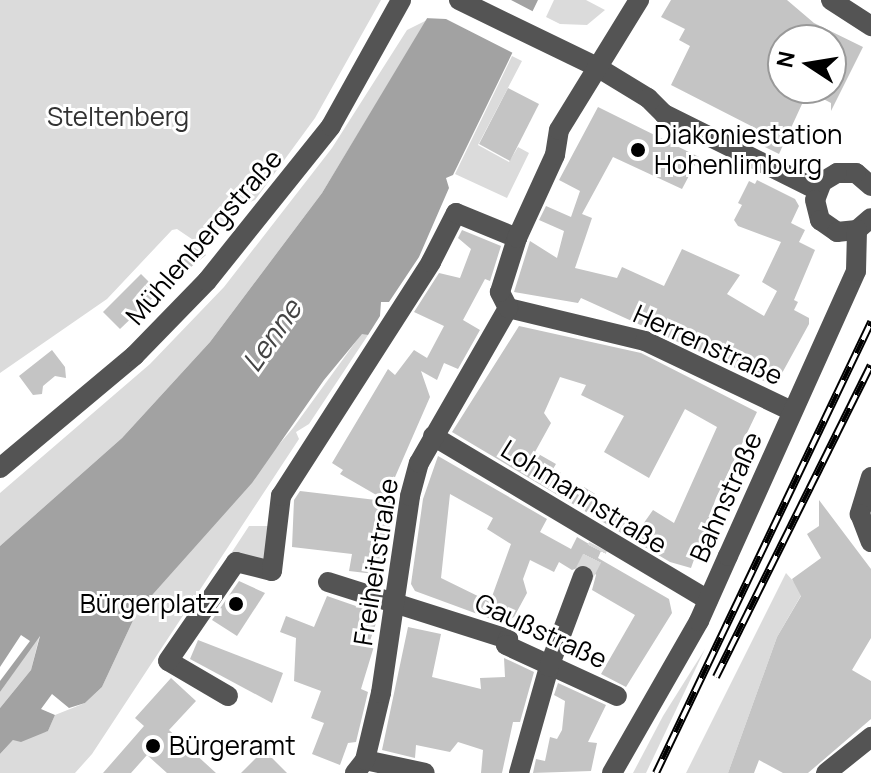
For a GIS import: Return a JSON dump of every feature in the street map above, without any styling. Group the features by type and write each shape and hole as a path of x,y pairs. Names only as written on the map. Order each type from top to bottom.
{"street":[{"name":"Mühlenbergstraße","path":"0,468 134,356 207,281 331,126 401,0"},
{"path":"459,0 597,67 648,98 664,114 817,190 829,176 847,172 871,186"},
{"path":"508,308 500,292 517,238 555,155 559,130 639,0"},
{"path":"831,0 871,26"},
{"name":"Bahnstraße","path":"612,773 708,600 856,271 864,224 837,232 820,220 817,190"},
{"path":"228,696 168,661 236,562 272,571 281,496 431,262 456,213 517,238"},
{"name":"Herrenstraße","path":"508,308 645,341 792,411"},
{"name":"Freiheitstraße","path":"360,767 396,600 410,496 433,436 508,308"},
{"name":"Lohmannstraße","path":"433,436 600,543 708,600"},
{"path":"871,477 862,505 863,528 871,542"},
{"path":"519,773 549,667 583,576"},
{"path":"328,582 396,600"},
{"name":"Gaußstraße","path":"396,600 508,639 506,645 617,696"},
{"path":"835,770 871,737"},
{"path":"360,767 425,773"}],"green space":[{"name":"Steltenberg","path":"0,0 381,0 315,118 255,200 237,207 205,248 177,229 172,230 107,299 0,373"},
{"path":"554,0 586,0 605,10 587,25 560,24 546,17"},
{"path":"427,20 322,193 210,342 122,438 0,546 0,493 150,364 224,287 332,148 407,30"},
{"path":"512,56 522,61 478,145 509,162 518,147 529,153 507,198 455,174"},
{"path":"362,333 368,335 309,424 296,432 299,439 92,754 75,773 0,773 0,754 13,740 48,731 55,715 85,703 102,687 137,612 293,428"},
{"path":"249,526 270,526 264,559 230,555"},
{"path":"786,573 803,592 777,637 728,773 686,773"},
{"path":"40,634 31,670 0,708 0,692"},
{"path":"705,649 646,773 633,773 663,716"}],"water":[{"name":"Lenne","path":"438,0 538,0 453,175 446,178 449,188 419,257 389,302 381,302 380,316 368,335 362,334 324,380 252,483 137,612 102,687 85,703 69,708 52,694 41,709 55,715 48,731 21,742 13,740 0,754 0,708 31,670 40,636 0,692 0,681 30,641 21,635 0,667 0,546 122,438 210,342 322,193"}],"pier":[{"path":"433,0 511,0 536,13 515,54 446,19 424,18"}],"building":[{"path":"671,0 787,0 816,24 767,24 767,104 802,104 779,154 753,141 759,130 671,85 690,46 679,40 685,29 661,17"},
{"path":"847,39 863,47 847,79"},
{"path":"508,88 539,104 510,161 479,144"},
{"path":"598,107 699,157 682,189 613,157 582,214 592,218 575,268 617,278 622,267 664,286 682,249 740,275 727,294 764,316 777,291 762,282 781,242 738,226 734,220 742,205 738,203 749,181 755,184 757,180 795,199 799,206 791,223 805,230 799,242 815,250 794,300 798,302 794,310 809,318 809,324 775,386 581,298 578,303 514,292 530,241 557,258 564,231 539,220 546,206 571,217 580,191 559,180"},
{"path":"462,230 501,246 490,281 485,279 463,320 480,330 458,369 444,363 437,380 421,371 430,397 385,500 340,474 343,470 332,463 388,369 395,375 414,350 427,358 444,326 414,312 439,273 460,278 471,249 458,238"},
{"path":"190,245 206,255 171,283 165,277"},
{"path":"141,274 159,292 120,329 103,312"},
{"path":"519,326 641,353 757,412 716,498 691,568 670,562 452,432","holes":["560,377 586,385 581,395 624,416 604,452 649,478 685,409 717,427 674,523 653,510 641,527 591,500 595,494 584,487 579,495 557,481 561,473 553,469 556,464 535,452 551,423 544,413"]},
{"path":"52,350 65,367 66,378 55,376 43,386 42,394 33,395 19,376"},
{"path":"438,456 547,519 540,532 571,549 577,537 601,551 598,558 669,599 672,613 626,687 601,674 635,615 592,590 596,575 588,564 572,570 559,562 554,572 530,560 523,579 527,593 514,617 502,623 415,591 411,584 423,499","holes":["450,494 493,518 487,529 511,544 490,602 441,578"]},
{"path":"300,491 393,502 383,575 349,571 352,554 292,547 294,500"},
{"path":"819,500 871,569 871,638 852,670 871,681 871,719 808,773 783,773 759,760 754,773 728,773 777,637 801,596 792,579 821,558 807,534 819,526"},
{"name":"Bürgerplatz","path":"239,581 265,593 237,636 212,620"},
{"path":"327,596 379,614 370,641 375,643 361,689 368,692 356,742 348,743 340,765 312,754 324,723 311,718 321,691 294,681 296,638 280,632 286,616 314,627"},
{"path":"408,627 441,634 432,677 481,689 480,678 505,677 504,658 534,672 520,722 513,722 502,773 481,773 483,750 458,742 450,752 416,745 415,758 382,750"},
{"path":"198,640 283,673 272,703 190,659"},
{"path":"171,678 196,701 169,730 216,773 167,773 147,755 131,773 103,773 144,726 135,718"},
{"path":"558,683 606,705 588,742 597,743 591,771 533,773 536,759 545,761 550,737 557,739 562,730 565,701 554,695"},
{"path":"264,750 287,773 241,773"}],"tunnel":[{"path":"583,576 598,547"}],"railway":[{"path":"656,773 871,322"},
{"path":"716,677 871,365"}],"place":[{"name":"Diakoniestation Hohenlimburg","path":"638,150"},
{"name":"Bürgerplatz","path":"236,604"},
{"name":"Bürgeramt","path":"153,746"}]}
